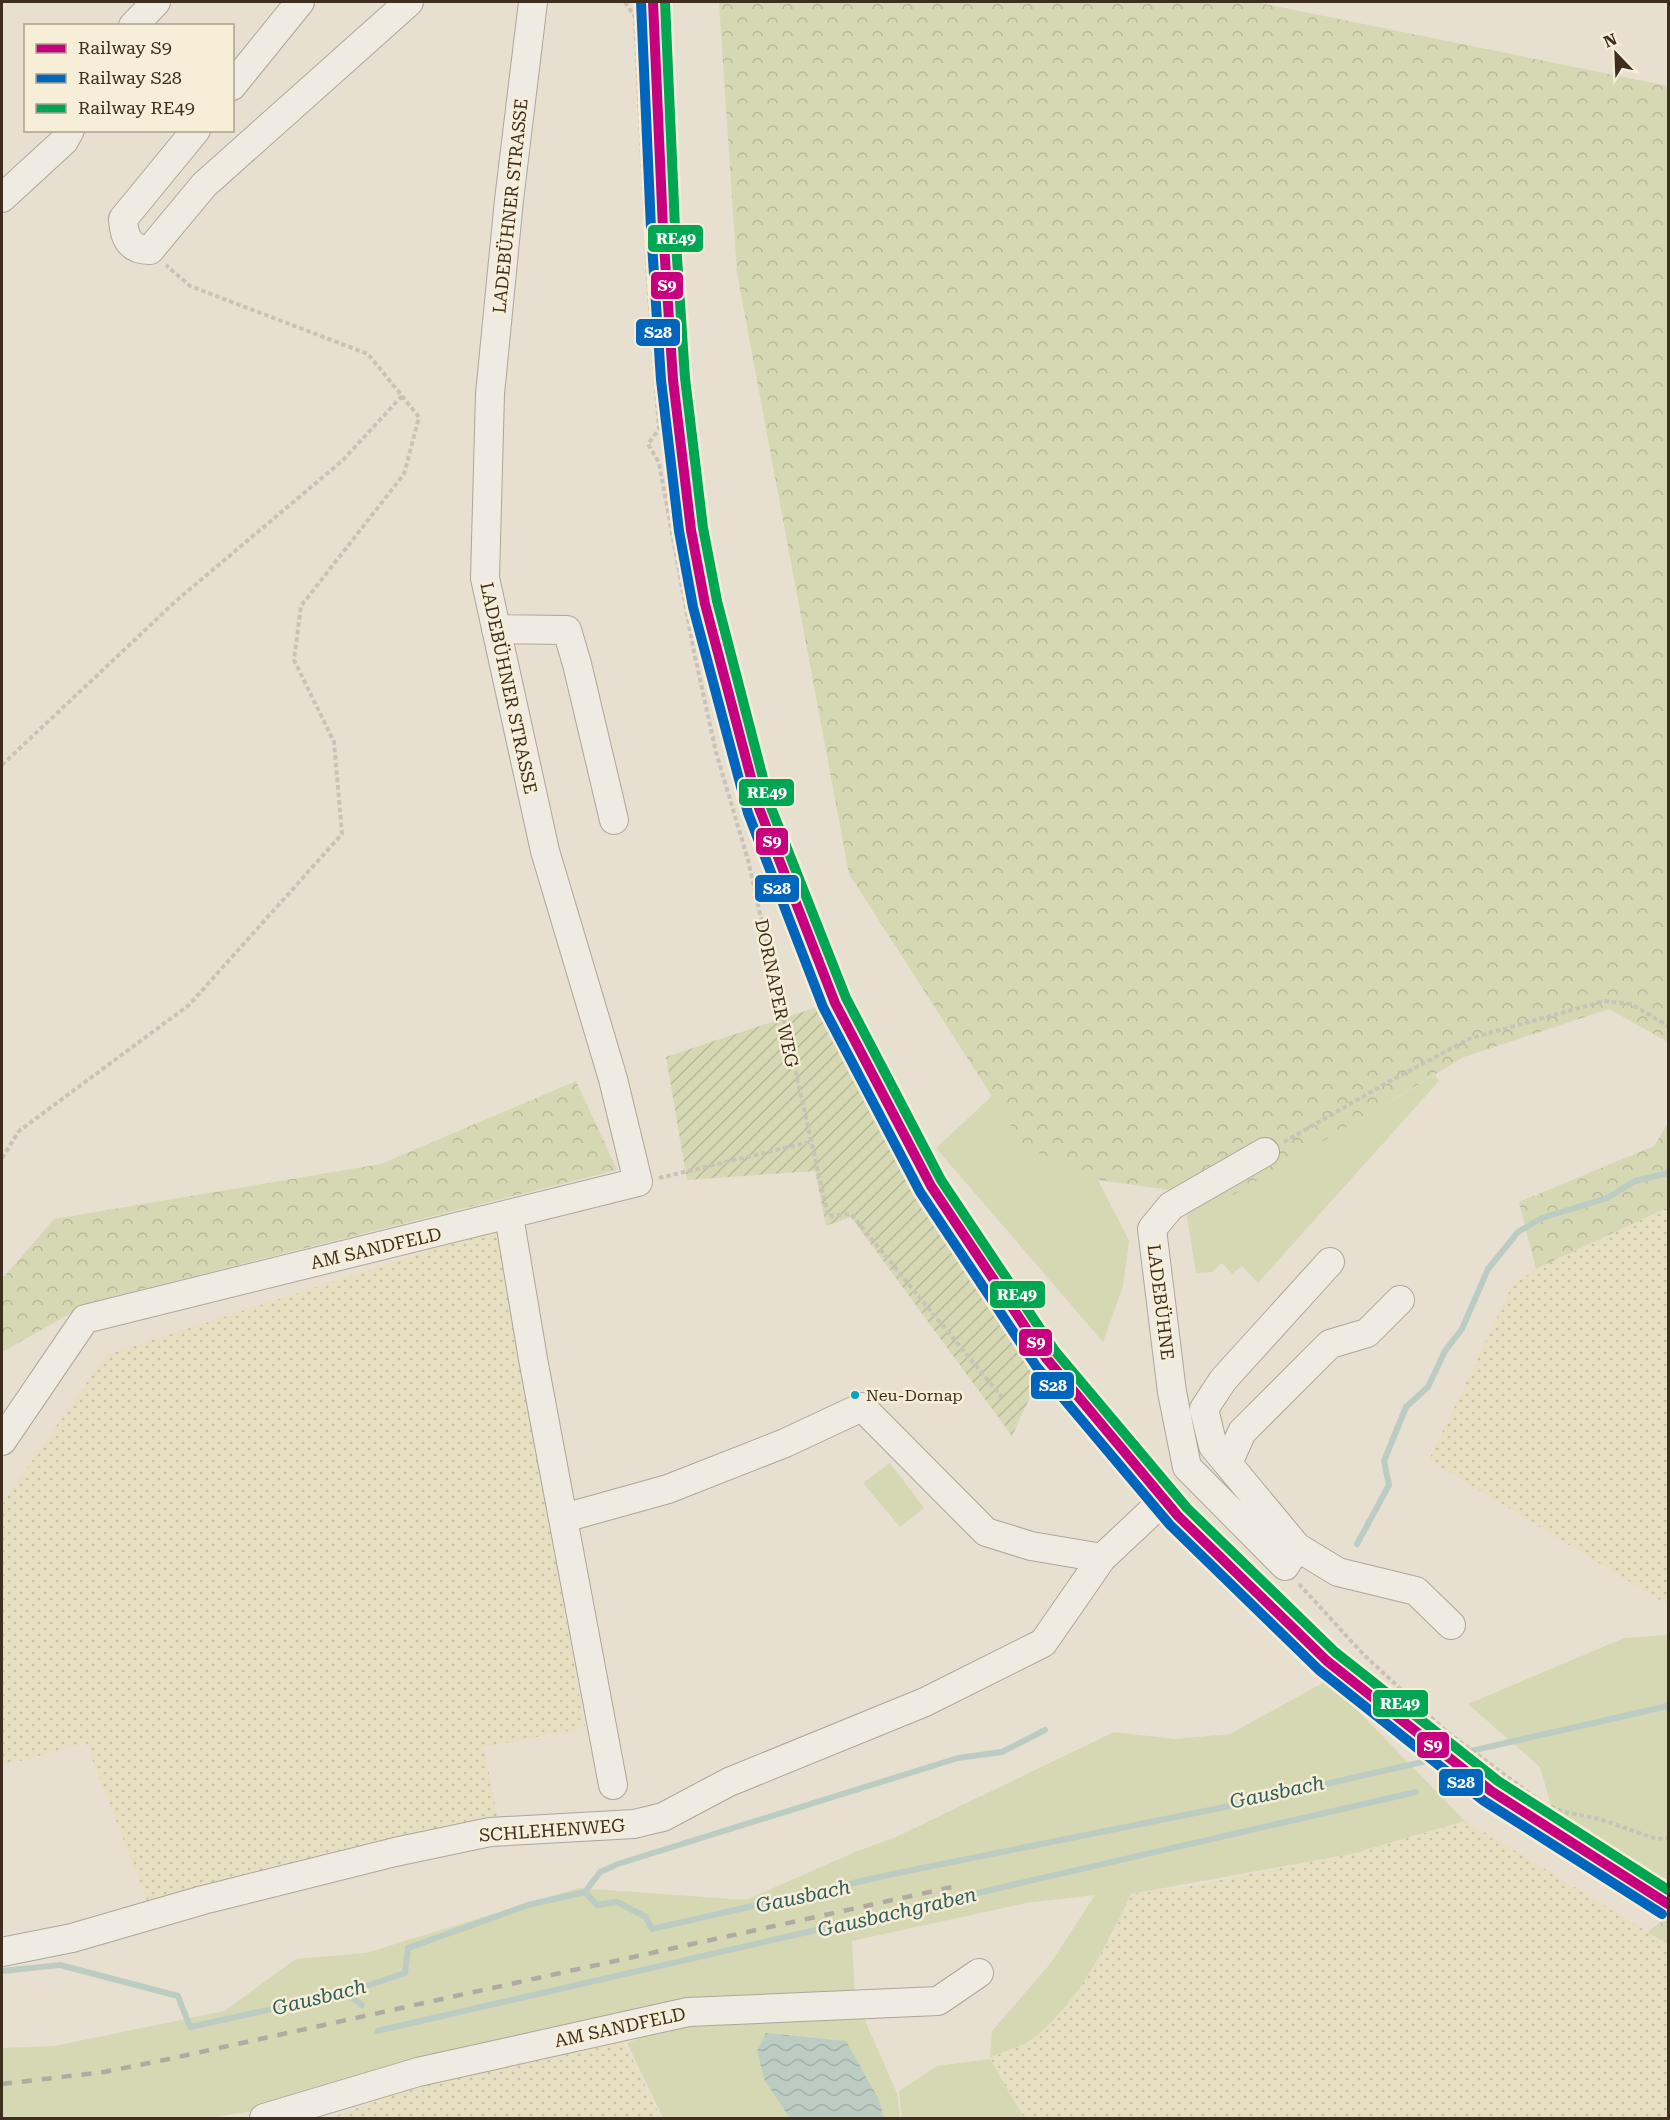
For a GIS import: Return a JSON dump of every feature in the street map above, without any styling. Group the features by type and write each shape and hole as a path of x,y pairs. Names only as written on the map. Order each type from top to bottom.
{"street":[{"path":"135,24 156,2"},
{"path":"234,84 300,2"},
{"path":"194,132 123,219 127,241 138,250 150,250 204,185 409,2"},
{"name":"LADEBÜHNER STRASSE","path":"533,2 509,200 490,394 485,578 545,851 613,1079 638,1182"},
{"path":"2,198 64,141 69,132"},
{"path":"496,629 567,630 578,664 614,820"},
{"name":"LADEBÜHNE","path":"1265,1152 1171,1206 1152,1229 1172,1392 1187,1467 1185,1480 1291,1557 1338,1572 1416,1591 1451,1625"},
{"name":"AM SANDFELD","path":"2,1441 85,1319 509,1216 638,1182"},
{"path":"509,1216 533,1359 613,1785"},
{"name":"LADEBÜHNE","path":"1291,1557 1228,1463 1213,1446 1204,1409 1222,1380 1330,1262"},
{"path":"1228,1463 1242,1432 1330,1344 1367,1333 1400,1300"},
{"path":"564,1518 668,1489 785,1443 862,1407 986,1532 1031,1546 1102,1558 1150,1514"},
{"name":"SCHLEHENWEG","path":"2,1952 72,1938 203,1900 395,1852 480,1834 634,1824 663,1817 729,1782 925,1701 1043,1643 1102,1558"},
{"name":"AM SANDFELD","path":"264,2118 418,2072 688,2012 938,2001 979,1973"}],"path":[{"name":"DORNAPER WEG","path":"625,2 635,17 648,280 659,429 648,444 659,463 711,730 748,860 810,1142"},
{"path":"2,1158 19,1131 189,1005 342,834 334,742 294,660 301,606 404,474 419,417 368,354 190,286 150,250"},
{"path":"2,765 177,600 342,462 402,396"},
{"path":"1265,1152 1390,1081 1472,1038 1604,1000 1631,1004 1668,1026"},
{"path":"638,1182 810,1142 828,1216 851,1214 1004,1400"},
{"path":"1291,1557 1309,1598 1363,1654 1446,1732 1500,1773 1544,1804 1563,1812 1600,1819 1656,1839 1668,1838"}],"shaded area":[{"path":"1668,1207 1668,1605 1429,1460 1512,1286 1536,1269"},
{"path":"499,1228 585,1728 484,1747 498,1820 148,1903 86,1743 2,1766 2,1504 106,1355"},
{"path":"1466,1821 1668,1944 1668,2118 1024,2118 990,2059 1035,2037 1077,1991 1110,1939 1131,1894 1186,1887 1351,1854"},
{"path":"624,2042 661,2118 330,2118 411,2088 517,2062"}],"green space":[{"path":"719,2 1255,2 1668,86 1668,1042 1609,1009 1464,1057 1228,1198 1098,1180 1024,1146 849,874 737,273"},
{"path":"826,1004 901,1164 1042,1371 1012,1436 851,1217 826,1226 815,1171 687,1180 666,1057"},
{"path":"1435,1075 1439,1081 1258,1283 1242,1266 1232,1274 1222,1263 1212,1272 1196,1273 1185,1205 1199,1194 1228,1197"},
{"path":"576,1081 617,1170 91,1302 2,1352 2,1279 54,1219 381,1164"},
{"path":"992,1096 1024,1146 1098,1180 1129,1241 1123,1286 1103,1342 936,1148"},
{"path":"1668,1123 1668,1207 1536,1269 1519,1202 1654,1146"},
{"path":"890,1463 924,1508 900,1527 863,1483"},
{"path":"1668,1635 1668,1881 1553,1812 1540,1767 1468,1704 1624,1638"},
{"path":"1328,1680 1465,1821 1351,1854 1131,1894 1091,1970 1066,2006 1031,2040 990,2058 992,2031 1050,1964 1095,1895 1026,1903 852,1941 855,1998 897,2093 900,2118 663,2118 627,2043 677,2024 275,2108 208,2118 2,2118 2,2048 54,2046 224,2011 296,1959 366,1953 578,1888 746,1900 855,1852 896,1837 1114,1732 1175,1739 1230,1734"},
{"path":"1668,1917 1668,1944 1647,1932"},
{"path":"990,2059 1024,2118 902,2118 899,2091 937,2066"}],"water":[{"path":"766,2033 846,2041 878,2098 884,2118 790,2118 765,2081 757,2051"}],"waterway":[{"path":"1357,1544 1389,1485 1384,1461 1406,1407 1428,1387 1445,1351 1462,1329 1488,1269 1518,1232 1542,1218 1607,1198 1635,1181 1668,1173"},
{"name":"Gausbach","path":"2,1971 60,1965 178,1996 190,2027 346,1993 405,1973 408,1948 528,1905 585,1892 597,1905 617,1902 646,1917 652,1929 888,1875 1225,1807 1668,1706"},
{"path":"585,1892 600,1872 618,1864 958,1758 1002,1752 1045,1730"},
{"name":"Gausbachgraben","path":"377,2031 1416,1792"},
{"name":"Gausbachgraben","path":"346,1993 362,2005"}],"tunnel":[{"path":"1150,1513 1179,1486"}],"railway":[{"path":"2,2084 104,2072 169,2059 952,1887"}],"rail line":[{"name":"S28","path":"641,2 651,229 661,380 679,531 693,607 748,813 823,1007 920,1192 1036,1366 1170,1525 1319,1670 1484,1801 1662,1914"},
{"name":"S9","path":"653,2 663,229 673,380 691,530 705,604 759,808 835,1003 931,1186 1046,1358 1178,1516 1327,1661 1491,1791 1668,1904"},
{"name":"RE49","path":"665,2 675,228 685,378 703,528 717,601 770,805 846,998 941,1180 1055,1351 1187,1508 1335,1652 1498,1781 1668,1890"}],"place":[{"name":"Neu-Dornap","path":"855,1395"}]}
